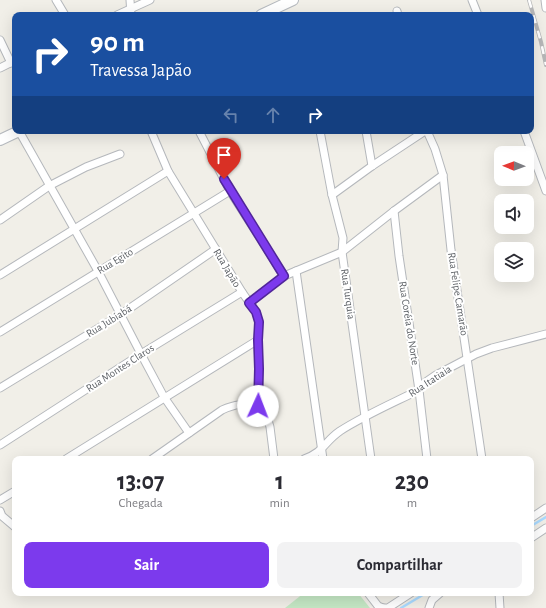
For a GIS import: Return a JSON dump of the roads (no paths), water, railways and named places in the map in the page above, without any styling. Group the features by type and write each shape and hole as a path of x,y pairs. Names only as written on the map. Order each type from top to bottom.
{"main road":[{"path":"267,12 293,0"},
{"path":"0,140 13,134"}],"street":[{"path":"56,0 63,12"},
{"path":"130,0 131,12 150,0"},
{"path":"472,0 477,12"},
{"path":"545,0 546,8"},
{"path":"0,40 12,60"},
{"path":"0,68 12,62"},
{"path":"21,134 98,271 164,397 189,433"},
{"name":"Rua Japão","path":"152,134 168,171 242,292 256,312 259,322 258,406"},
{"path":"201,134 230,191 284,276"},
{"name":"Rua Turquia","path":"321,134 332,195 343,238 342,252 371,456"},
{"path":"367,134 372,166"},
{"path":"332,195 372,166 421,134"},
{"name":"Rua Felipe Camarão","path":"428,134 435,149 443,175 451,250 482,456"},
{"path":"525,134 546,191"},
{"path":"0,220 49,186 86,167 120,154"},
{"path":"0,275 168,171"},
{"path":"249,303 284,276 342,252 443,175"},
{"name":"Rua Egito","path":"0,332 230,191"},
{"name":"Rua Coréia do Norte","path":"394,211 427,456"},
{"name":"Rua Jubiabá","path":"0,388 120,315 216,249"},
{"path":"296,271 323,456"},
{"name":"Rua Montes Claros","path":"0,445 141,354 242,292"},
{"name":"Rua Itatiaia","path":"312,456 322,449 340,431 419,390 423,384 436,375 468,358 492,348 546,334"},
{"path":"71,456 258,340"},
{"path":"156,456 222,410 231,406 246,404 258,406 267,417 270,426 274,456"},
{"path":"0,500 12,493"},
{"path":"534,516 546,508"},
{"path":"0,511 2,516 12,524"},
{"path":"534,536 546,528"},
{"path":"370,596 378,606 382,608 388,608 406,596"},
{"path":"429,608 432,600 437,596"},
{"path":"499,596 500,608"}],"waterway":[{"path":"534,524 546,517"},
{"path":"401,608 421,596"}],"railway":[{"path":"529,0 532,12"},
{"path":"534,18 546,65"}]}
